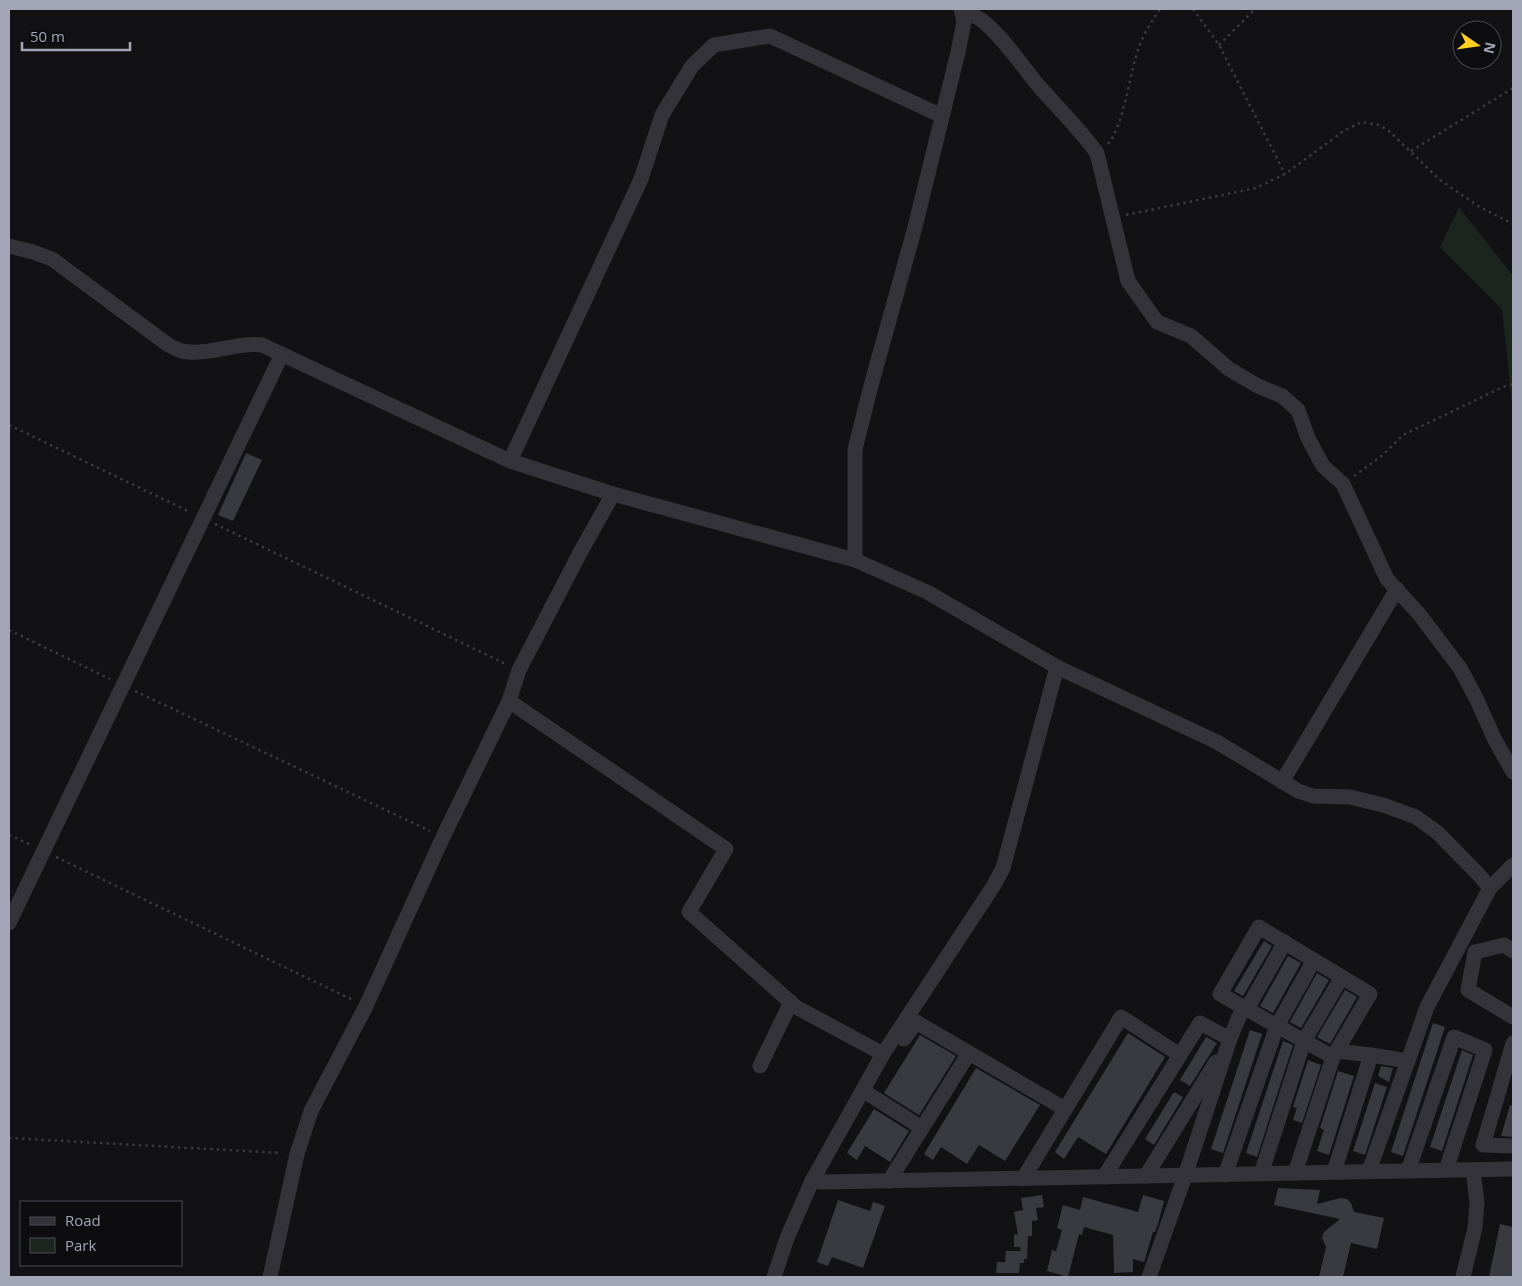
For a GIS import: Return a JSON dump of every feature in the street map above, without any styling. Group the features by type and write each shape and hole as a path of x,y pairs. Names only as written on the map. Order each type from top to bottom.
{"street":[{"path":"961,9 984,22 1017,56 1036,83 1087,140 1096,153 1128,281 1158,322 1191,336 1229,369 1258,386 1282,396 1298,410 1308,438 1323,466 1343,484 1387,579 1419,614 1460,668 1495,740 1513,772"},
{"path":"856,560 856,449 872,382 915,227 942,116 964,22 961,9"},
{"path":"510,461 641,179 662,115 692,66 714,45 770,36 942,116"},
{"path":"9,246 52,259 167,344 177,349 188,352 202,352 250,344 262,344 510,461 613,494 856,560 927,592 1057,667 1217,742 1298,791 1313,796 1350,798 1383,805 1416,818 1438,833 1490,888"},
{"path":"9,923 282,354"},
{"path":"270,1277 297,1154 311,1110 366,1006 443,837 509,701 519,670 613,494"},
{"path":"1282,782 1397,589"},
{"path":"774,1277 787,1238 812,1181 883,1054 994,886 1003,868 1057,667"},
{"path":"509,701 726,849 688,912 796,1007 883,1054"},
{"path":"1369,1171 1427,1007 1490,888 1513,865"},
{"path":"1295,1173 1335,1054 1370,994 1259,927 1220,994 1304,1041 1335,1054 1371,1055 1408,1061"},
{"path":"1146,1176 1230,1039 1245,1008 1285,942"},
{"path":"1513,951 1504,946 1475,952 1468,990 1513,1017"},
{"path":"1225,1175 1277,1026 1314,960"},
{"path":"1261,1174 1304,1041 1342,977"},
{"path":"760,1066 791,1002"},
{"path":"1023,1179 1121,1017 1180,1054"},
{"path":"834,1162 882,1074 916,1022 1065,1109"},
{"path":"1104,1177 1200,1023 1230,1039"},
{"path":"1408,1171 1454,1037 1485,1050 1446,1170"},
{"path":"1149,1277 1185,1176 1230,1039"},
{"path":"1513,1043 1483,1145 1513,1146"},
{"path":"889,1181 969,1053"},
{"path":"1334,1172 1371,1055"},
{"path":"870,1095 922,1128"},
{"path":"812,1181 1023,1179 1513,1169"},
{"path":"1463,1277 1476,1220 1477,1203 1473,1170"}],"path":[{"path":"1096,153 1110,142 1117,126 1138,47 1147,28 1160,9"},
{"path":"1193,9 1219,45 1285,174"},
{"path":"1219,45 1255,9"},
{"path":"1411,151 1513,88"},
{"path":"1113,218 1256,188 1285,174 1345,130 1362,122 1379,125 1384,128 1411,151 1440,180 1478,206 1513,224"},
{"path":"1343,484 1383,455 1403,435 1513,384"},
{"path":"9,425 519,670"},
{"path":"9,630 443,837"},
{"path":"9,835 366,1006"},
{"path":"9,1138 297,1154"}],"green space":[{"path":"1459,207 1513,276 1513,414 1502,309 1440,247"}],"building":[{"path":"246,453 262,460 233,521 218,515"},
{"path":"1264,941 1272,946 1243,996 1234,991"},
{"path":"1288,956 1301,963 1273,1013 1260,1006"},
{"path":"1317,973 1329,980 1301,1028 1290,1022"},
{"path":"1345,990 1357,997 1330,1044 1317,1037"},
{"path":"1433,1023 1445,1027 1403,1156 1391,1152"},
{"path":"1250,1030 1262,1034 1223,1153 1211,1149"},
{"path":"1128,1033 1165,1057 1106,1154 1078,1137 1064,1159 1055,1152"},
{"path":"920,1035 956,1056 919,1115 884,1093"},
{"path":"1206,1037 1217,1043 1190,1086 1180,1080"},
{"path":"1283,1041 1293,1045 1257,1157 1246,1153"},
{"path":"1462,1050 1473,1055 1442,1151 1430,1147"},
{"path":"1308,1060 1321,1065 1302,1123 1293,1120 1297,1108 1293,1107"},
{"path":"1381,1066 1393,1068 1389,1082 1378,1076"},
{"path":"976,1068 1040,1105 1005,1161 979,1145 967,1164 941,1147 933,1160 924,1154"},
{"path":"1338,1071 1354,1076 1329,1155 1317,1151 1324,1130 1320,1128"},
{"path":"1375,1083 1387,1087 1365,1155 1353,1151"},
{"path":"1174,1092 1183,1097 1154,1145 1145,1139"},
{"path":"1510,1105 1513,1106 1513,1137 1501,1136"},
{"path":"874,1109 909,1131 890,1162 865,1146 857,1160 847,1153"},
{"path":"1278,1188 1320,1190 1317,1204 1341,1198 1347,1199 1351,1203 1354,1212 1384,1218 1377,1249 1351,1243 1343,1277 1319,1277 1326,1247 1322,1238 1324,1232 1340,1219 1274,1205"},
{"path":"1042,1195 1044,1207 1036,1208 1038,1220 1032,1221 1032,1236 1028,1236 1027,1259 1024,1259 1024,1263 1020,1263 1019,1273 996,1273 997,1262 1005,1262 1006,1251 1021,1251 1020,1247 1014,1247 1014,1234 1018,1235 1014,1212 1023,1210 1021,1198"},
{"path":"1143,1195 1164,1201 1144,1262 1133,1259 1133,1272 1114,1273 1113,1235 1084,1227 1082,1235 1079,1234 1068,1277 1047,1271 1052,1250 1056,1251 1062,1230 1057,1228 1063,1205 1080,1210 1083,1197 1138,1212"},
{"path":"838,1200 870,1211 873,1202 885,1206 863,1268 832,1257 828,1266 817,1262"},
{"path":"1500,1224 1513,1227 1513,1277 1489,1277"}]}
